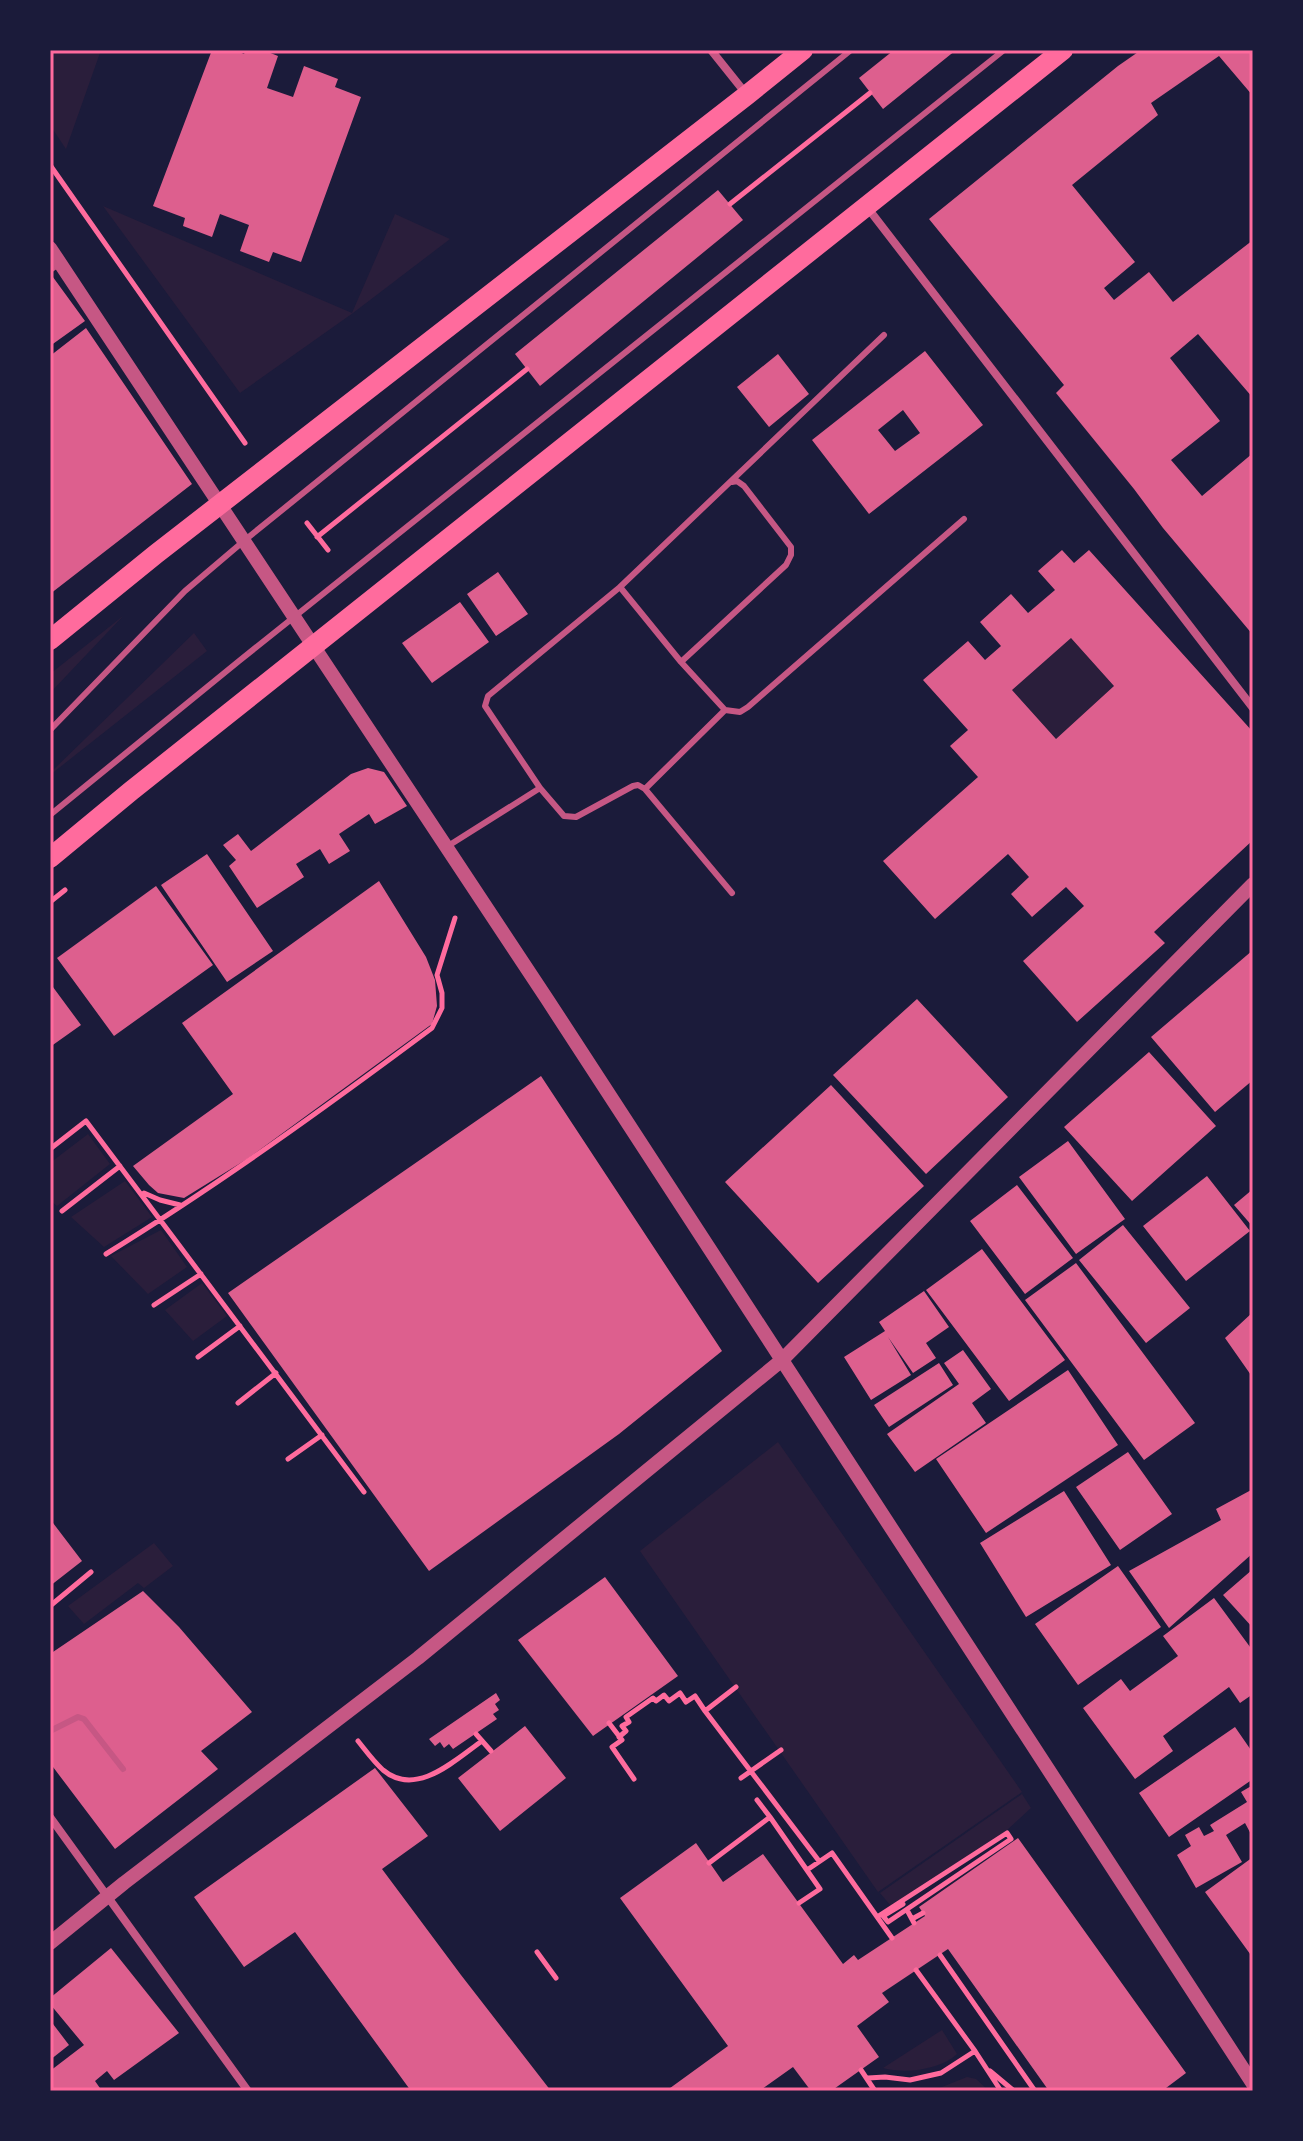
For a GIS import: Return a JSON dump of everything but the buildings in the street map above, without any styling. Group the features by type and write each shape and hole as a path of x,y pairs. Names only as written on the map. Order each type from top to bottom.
{"main road":[{"path":"50,640 803,50"},
{"path":"50,858 1063,50"}],"street":[{"path":"711,50 747,95"},
{"path":"866,207 1253,708"},
{"path":"50,248 55,266 245,540 447,846 1253,2084"},
{"path":"50,1943 418,1658 782,1360 1253,884"},
{"path":"50,1817 248,2091"}],"lane":[{"path":"50,730 185,591 245,540 851,50"},
{"path":"50,815 1004,50"},
{"path":"732,893 645,789 638,785 576,817 564,816 540,788 485,706 486,701 488,696 620,587 884,335"},
{"path":"681,662 786,565 791,555 791,547 744,486 737,481 730,482"},
{"path":"620,587 725,710 740,712 964,519"},
{"path":"645,789 725,710"},
{"path":"447,846 540,788"},
{"path":"50,1731 78,1717 84,1719 123,1769"}],"path":[{"path":"730,204 870,93"},
{"path":"50,165 251,451"},
{"path":"317,537 527,369"},
{"path":"304,519 328,550"},
{"path":"106,1254 311,1117 432,1028 442,1008 437,975 458,908"},
{"path":"50,1149 86,1121 364,1492"},
{"path":"62,1211 120,1166"},
{"path":"139,1191 177,1205 185,1204"},
{"path":"154,1305 201,1274"},
{"path":"198,1357 240,1326"},
{"path":"238,1403 276,1373"},
{"path":"288,1459 322,1435"},
{"path":"50,1606 91,1572"},
{"path":"705,1711 736,1687"},
{"path":"619,1737 626,1731 622,1726 629,1722 626,1717 653,1698 656,1701 664,1695 669,1701 680,1693 686,1702 695,1696 819,1861"},
{"path":"609,1723 622,1740 612,1747 634,1779"},
{"path":"476,1734 491,1751"},
{"path":"357,1741 383,1770 398,1779 415,1779 432,1776 482,1741"},
{"path":"741,1778 781,1750"},
{"path":"757,1800 820,1889 799,1903"},
{"path":"709,1863 770,1817"},
{"path":"877,1917 1007,1833 1011,1839 888,1922 883,1916 903,1904 901,1902"},
{"path":"807,1870 832,1853 892,1938"},
{"path":"907,1910 913,1921 923,1913"},
{"path":"537,1952 556,1978"},
{"path":"940,1955 1035,2091"},
{"path":"916,1970 1001,2091"},
{"path":"868,2078 910,2080 941,2073 975,2051"},
{"path":"985,2066 1014,2091"},
{"path":"861,2070 875,2091"}],"shaded area":[{"path":"50,50 101,50 66,149 50,125"},
{"path":"103,206 352,313 395,214 450,239 353,313 240,393"},
{"path":"123,616 50,693 50,674"},
{"path":"194,633 207,651 50,775 50,773"},
{"path":"1071,638 1114,686 1056,739 1012,690"},
{"path":"88,1134 110,1164 57,1206 50,1200 50,1163"},
{"path":"125,1181 152,1217 104,1247 71,1217"},
{"path":"161,1230 187,1267 148,1294 111,1256"},
{"path":"202,1283 227,1316 193,1341 165,1310"},
{"path":"778,1442 1022,1792 878,1892 640,1551"},
{"path":"154,1543 173,1566 144,1588 138,1583 84,1624 68,1606"},
{"path":"1022,1794 1031,1808 1006,1831 891,1906 880,1893"},
{"path":"942,2030 957,2054 950,2059 922,2069 901,2071 883,2068"},
{"path":"967,2077 976,2079 989,2091 932,2091"}]}
